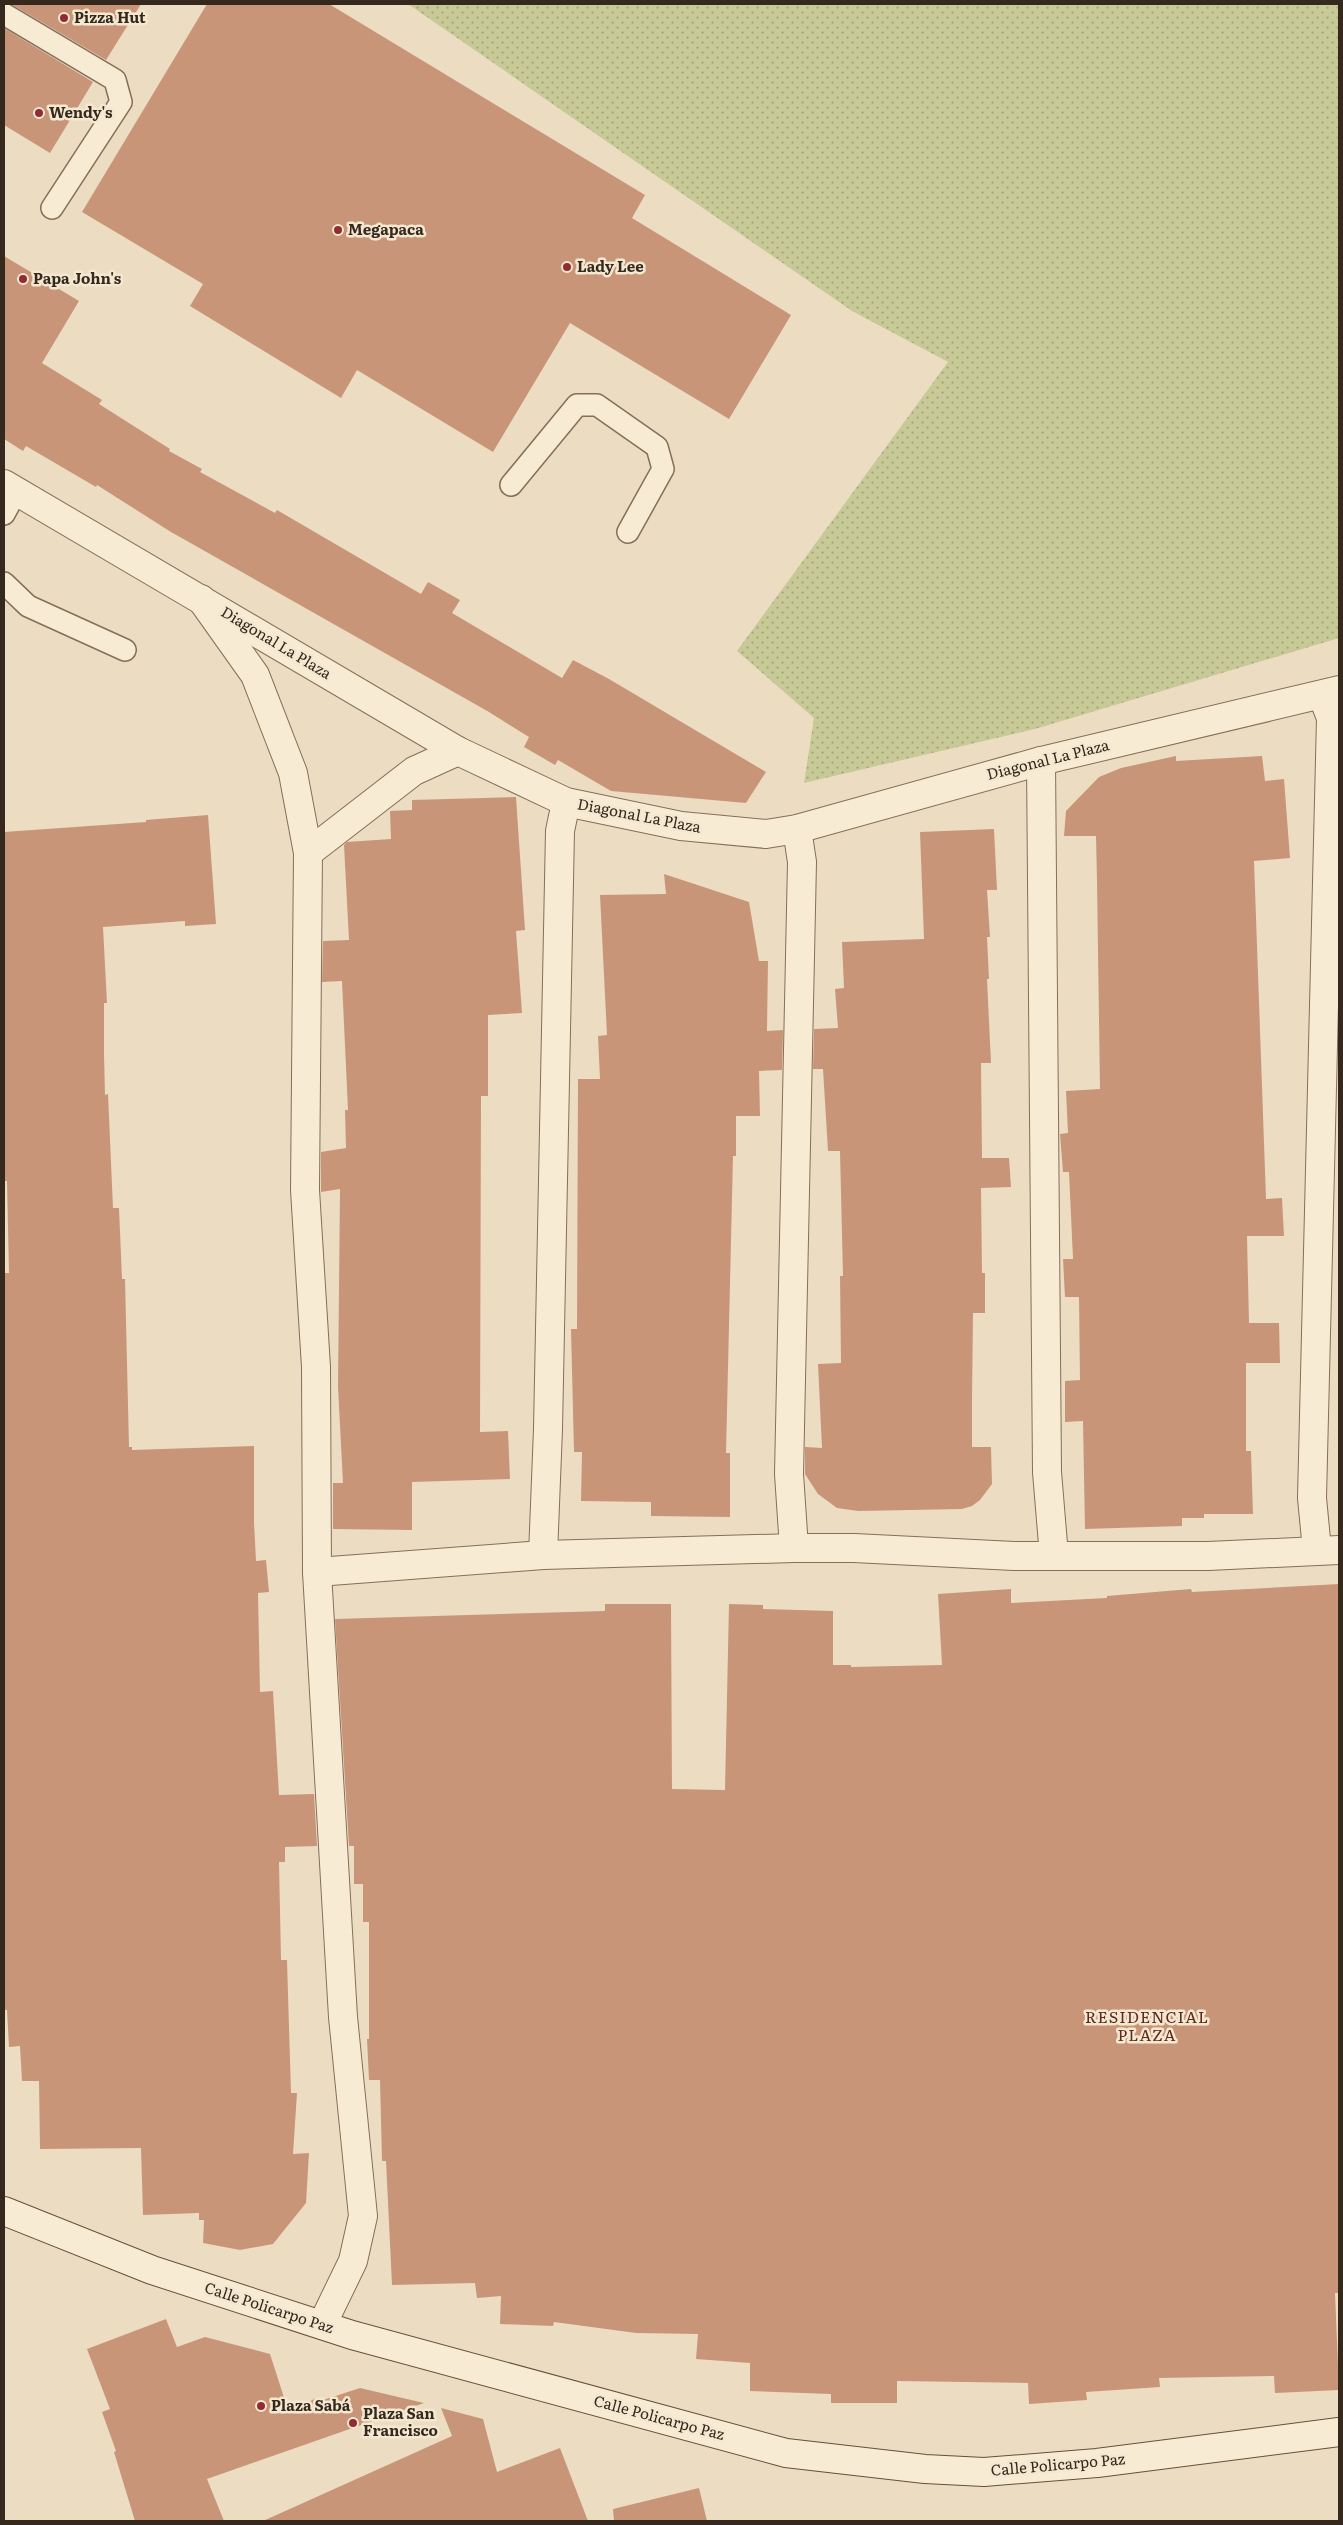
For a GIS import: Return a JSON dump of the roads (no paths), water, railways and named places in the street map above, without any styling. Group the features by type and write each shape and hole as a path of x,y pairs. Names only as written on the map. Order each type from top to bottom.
{"street":[{"name":"Diagonal La Plaza","path":"8,497 201,599 458,751 566,802 681,826 766,834 797,829 1040,761 1331,692"},
{"path":"201,599 255,675 293,773 308,853 305,1190 316,1367 317,1572 343,2017 363,2216 353,2261 322,2325"},
{"path":"317,1572 543,1554 794,1548 854,1548 1014,1556 1208,1556 1328,1550 1312,1498 1331,692"},
{"path":"308,853 414,771 458,751"},
{"path":"1040,761 1047,1472 1054,1556"},
{"path":"543,1554 548,1429 560,831 566,802"},
{"path":"794,1548 789,1474 802,862 797,829"},
{"name":"Calle Policarpo Paz","path":"4,2211 152,2270 352,2336 786,2453 925,2468 984,2472 1097,2463 1339,2432"}],"lane":[{"path":"4,14 115,80 121,102 52,208"},
{"path":"512,486 577,405 597,405 657,447 663,468 628,532"},
{"path":"4,583 28,606 125,650"}],"place":[{"name":"Pizza Hut","path":"64,18"},
{"name":"Wendy's","path":"39,113"},
{"name":"Megapaca","path":"338,230"},
{"name":"Lady Lee","path":"567,267"},
{"name":"Papa John's","path":"23,279"},
{"name":"Plaza Sabá","path":"261,2406"},
{"name":"Plaza San Francisco","path":"353,2423"}],"district":[{"name":"RESIDENCIAL PLAZA","path":"1147,2026"}]}
